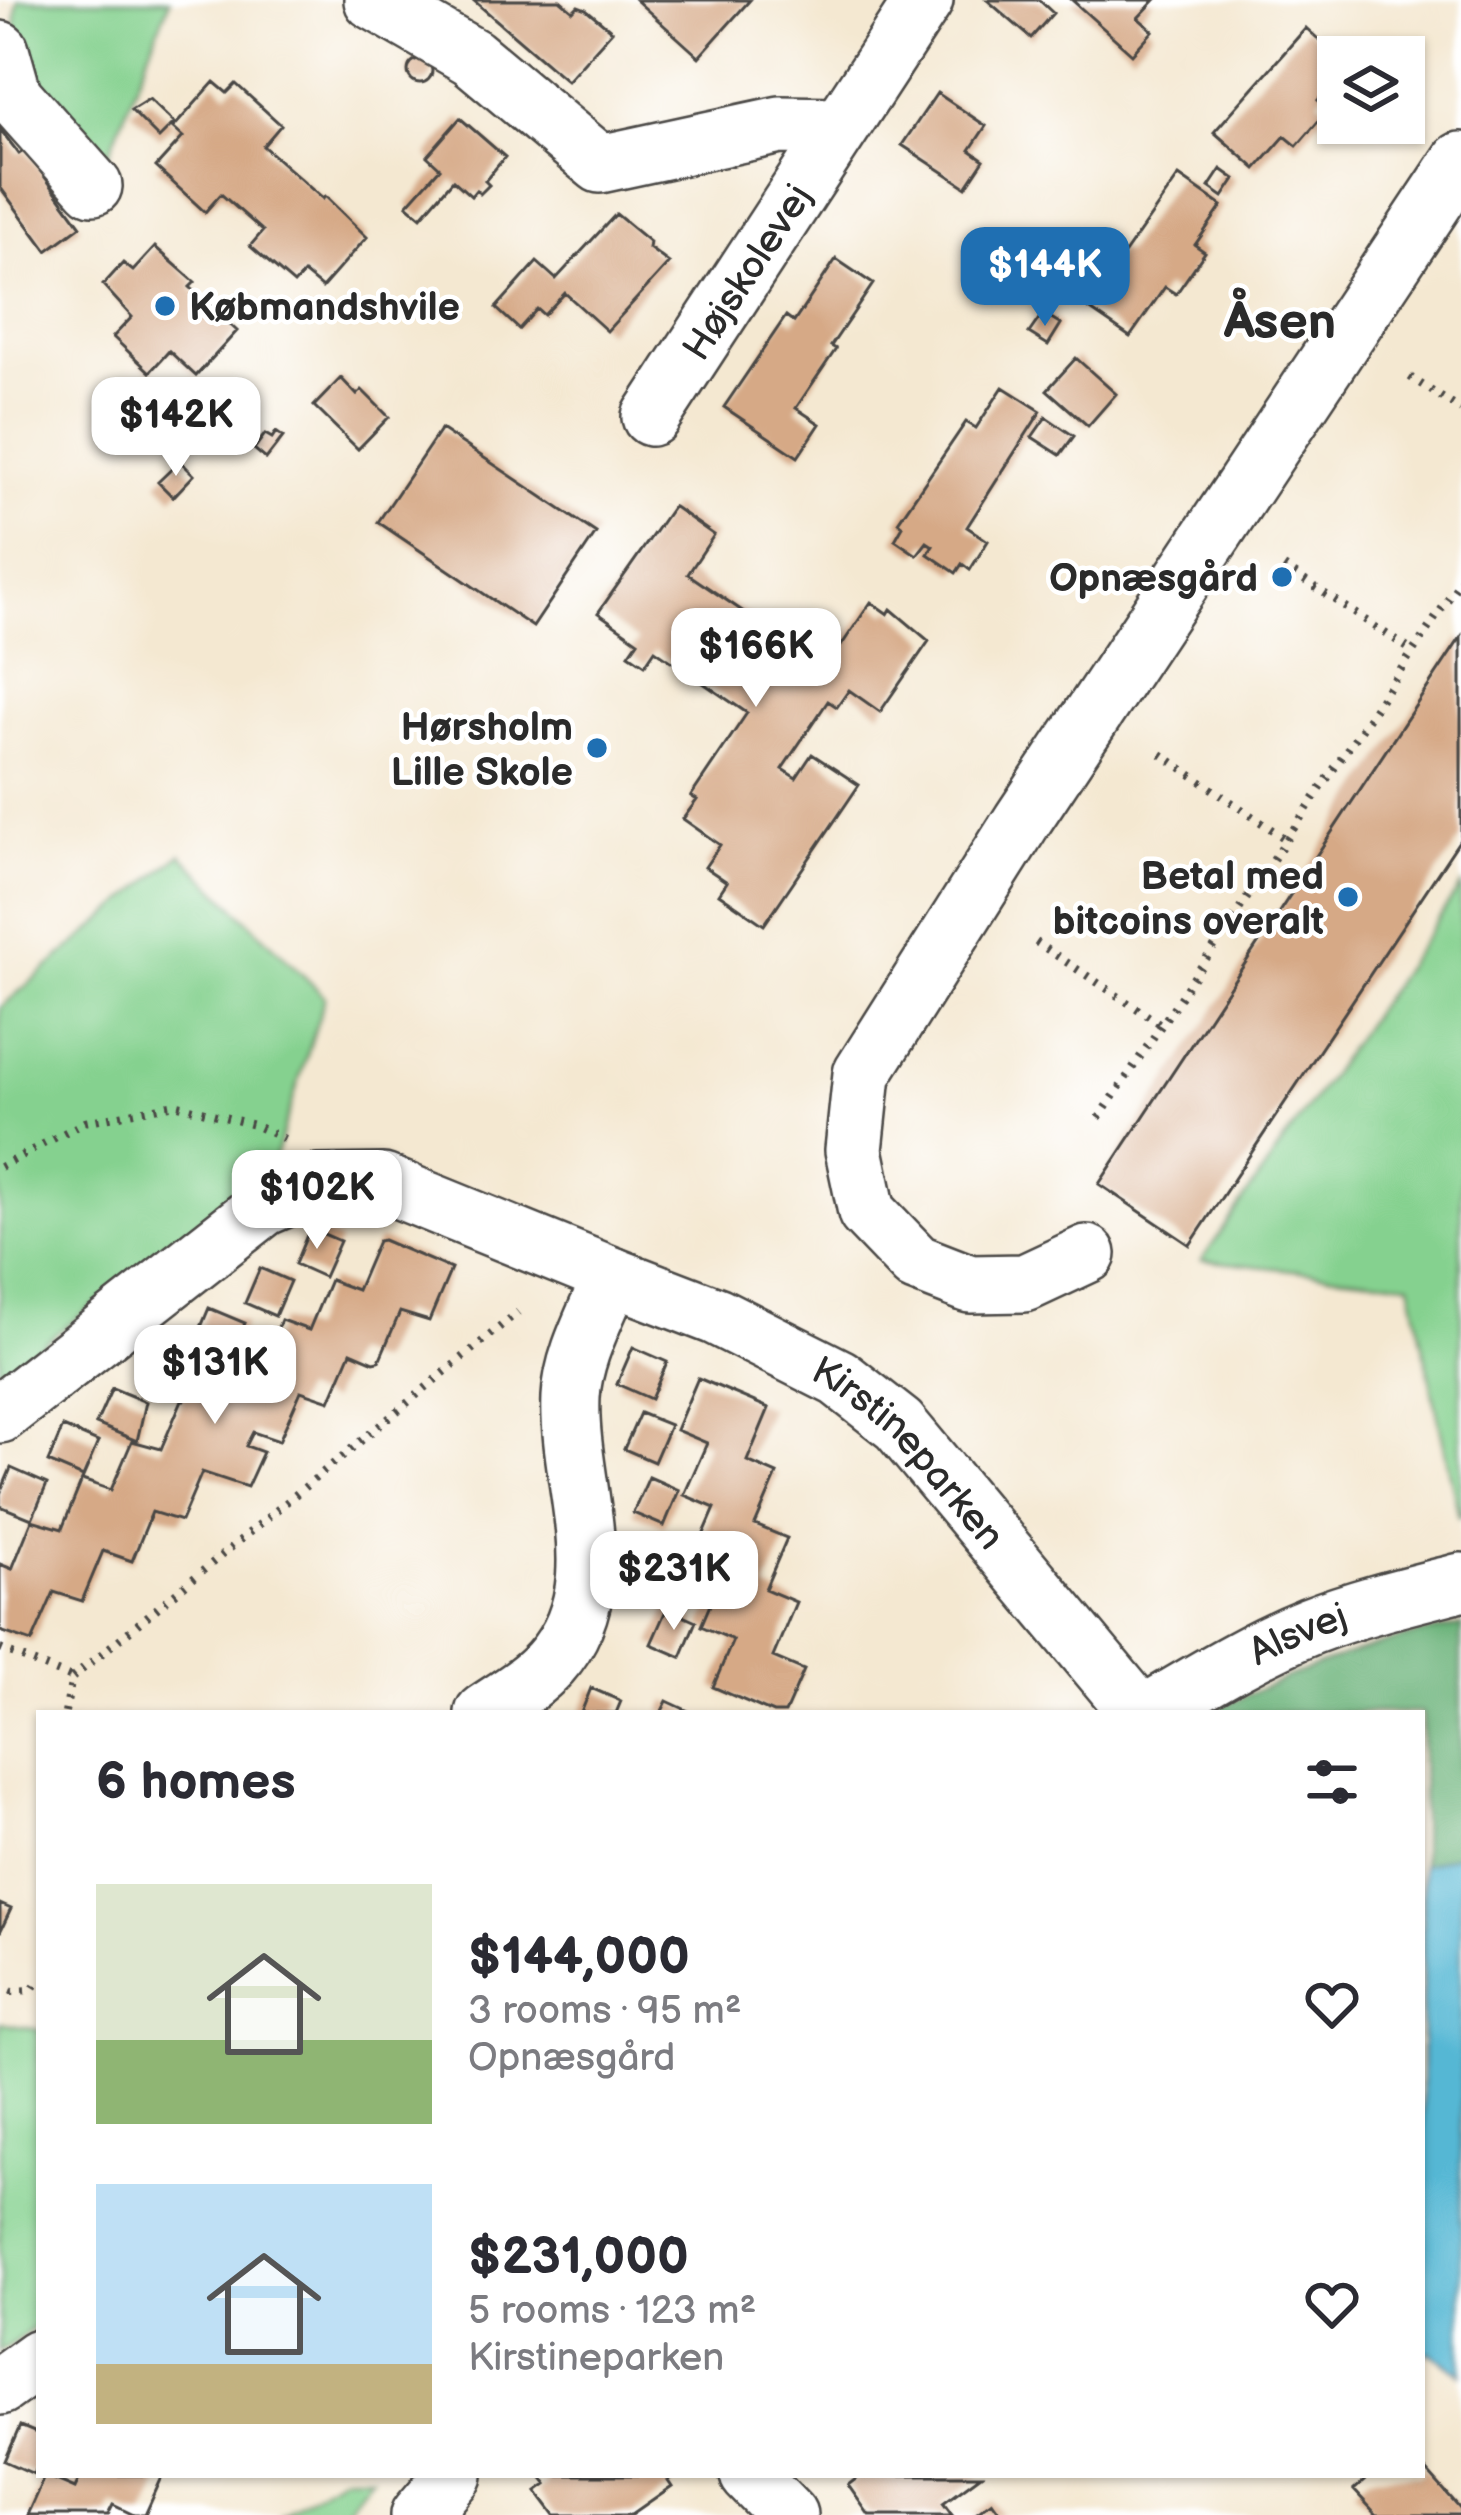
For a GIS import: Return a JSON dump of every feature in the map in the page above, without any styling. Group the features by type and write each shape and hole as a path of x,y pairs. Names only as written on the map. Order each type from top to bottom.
{"street":[{"name":"Højskolevej","path":"373,0 472,58 599,164 780,125 839,125"},
{"name":"Højskolevej","path":"651,417 924,0"},
{"path":"0,50 13,95 92,186"},
{"path":"1087,1254 1025,1283 970,1283 916,1263 867,1212 854,1150 862,1074 1022,821 1461,160"},
{"name":"Kirstineparken","path":"0,1414 264,1208 317,1184 383,1184 716,1316 839,1378 898,1425 1140,1710"},
{"path":"488,1710 551,1663 585,1591 585,1524 571,1396 577,1366 612,1276"},
{"name":"Alsvej","path":"1148,1710 1308,1627 1373,1604 1461,1582"},
{"path":"0,2386 36,2360"},
{"path":"420,2515 451,2478"},
{"path":"752,2478 788,2515"}],"path":[{"path":"1410,377 1461,410"},
{"path":"1284,567 1414,652"},
{"path":"1099,1118 1461,580"},
{"path":"1161,754 1287,840"},
{"path":"1036,942 1162,1025"},
{"path":"0,1167 85,1122 175,1104 254,1125 297,1144"},
{"path":"66,1710 72,1678 518,1312"},
{"path":"0,1648 72,1678"},
{"path":"0,1986 32,1990 36,1983"}],"green space":[{"path":"18,0 170,0 107,158 55,107 28,69 15,25"},
{"path":"181,854 325,997 270,1173 0,1376 0,1008"},
{"path":"1461,886 1459,1517 1410,1283 1202,1260"},
{"path":"1461,1625 1461,1854 1425,1864 1425,1710 1216,1710 1332,1660"},
{"path":"0,2023 36,2029 36,2326 0,2352"},
{"path":"337,2478 370,2478 341,2515 281,2515"}],"water":[{"path":"1461,1854 1461,2374 1425,2354 1425,1864"}],"building":[{"path":"473,0 560,0 573,11 578,6 586,9 612,31 567,81"},
{"path":"636,0 750,0 699,57"},
{"path":"987,0 1039,0 1053,13 1031,38"},
{"path":"1072,0 1155,0 1138,18 1153,31 1132,54"},
{"path":"1306,28 1317,38 1317,123 1297,146 1285,136 1256,169 1214,132"},
{"path":"420,59 429,62 429,80 420,83 411,80 408,71 411,62"},
{"path":"214,82 227,93 236,84 281,125 263,146 367,237 322,288 304,273 294,284 250,246 263,231 221,194 205,212 156,167 183,137 173,128"},
{"path":"937,93 986,126 970,150 984,160 966,187 902,145"},
{"path":"149,99 174,123 159,138 131,110"},
{"path":"460,118 505,157 480,194 476,190 471,196 453,180 421,217 407,205 440,168 427,156"},
{"path":"0,129 19,154 25,150 81,226 47,251 0,187"},
{"path":"1221,169 1235,179 1223,197 1209,187"},
{"path":"1179,176 1222,206 1195,245 1205,252 1176,294 1165,287 1130,337 1082,304"},
{"path":"616,214 669,263 607,331 565,293 544,315 537,309 519,329 496,308 537,262 556,279"},
{"name":"Købmandshvile","path":"155,247 195,282 190,287 237,331 196,376 169,351 150,372 113,337 132,317 103,285 123,263 133,271"},
{"path":"836,259 873,284 796,408 820,424 798,457 724,407 786,316 794,322"},
{"path":"1043,313 1061,324 1048,345 1029,333"},
{"path":"1076,358 1116,394 1088,426 1047,390"},
{"path":"341,378 357,395 362,390 389,417 358,449 314,406"},
{"path":"1003,387 1041,411 967,527 988,541 970,570 962,564 956,573 928,554 933,546 927,542 917,555 895,540 903,526 898,522 966,422 976,428"},
{"path":"1046,417 1074,436 1060,455 1032,437"},
{"path":"203,420 214,430 205,442 192,432"},
{"path":"441,429 596,533 533,627 378,522"},
{"path":"276,432 283,437 266,459 254,449 265,434 272,438"},
{"path":"180,461 194,475 173,497 158,482"},
{"path":"673,506 714,535 688,574 826,668 871,602 888,614 891,609 929,641 880,712 849,690 837,707 828,701 782,769 796,778 812,754 859,785 764,925 719,894 727,882 705,867 720,845 683,819 697,800 691,796 747,713 655,650 645,665 629,654 638,641 598,613"},
{"path":"1461,637 1461,838 1190,1245 1099,1184"},
{"path":"310,1228 340,1241 324,1277 295,1264"},
{"path":"378,1241 451,1269 429,1321 400,1312 379,1361 351,1352 330,1401 301,1391 279,1441 253,1432 246,1446 263,1452 247,1487 202,1472 181,1521 152,1512 132,1561 103,1551 82,1601 54,1592 32,1642 0,1631 0,1564 12,1569 32,1520 62,1529 82,1480 111,1490 132,1441 161,1449 186,1400 146,1383 162,1347 198,1364 188,1387 215,1398 235,1359 194,1344 209,1308 245,1323 237,1344 266,1356 281,1320 309,1330 330,1280 357,1290"},
{"path":"260,1268 290,1281 275,1316 245,1303"},
{"path":"633,1347 667,1362 651,1399 617,1384"},
{"path":"698,1378 769,1408 747,1461 777,1474 755,1525 787,1538 765,1589 796,1602 773,1657 804,1670 786,1710 766,1710 713,1687 733,1640 701,1626 724,1572 693,1559 715,1508 684,1495 707,1443 676,1430"},
{"path":"112,1388 146,1402 137,1441 96,1424"},
{"path":"640,1413 670,1425 654,1462 624,1449"},
{"path":"63,1427 98,1442 83,1477 48,1462"},
{"path":"11,1468 47,1484 32,1519 0,1506"},
{"path":"649,1477 679,1490 664,1526 633,1513"},
{"path":"658,1543 688,1555 673,1591 643,1579"},
{"path":"667,1608 696,1621 681,1657 651,1644"},
{"path":"591,1688 621,1701 617,1710 582,1710"},
{"path":"667,1701 686,1710 662,1710"},
{"path":"0,1904 11,1909 0,1932"},
{"path":"20,2426 36,2433 34,2474 5,2461"},
{"path":"1425,2469 1461,2515 1377,2515 1354,2490 1368,2478 1425,2478"},
{"path":"44,2478 75,2488 80,2478 162,2478 145,2515 113,2505 108,2515 27,2515"},
{"path":"542,2478 672,2478 668,2481 672,2487 632,2515 555,2515 537,2491 547,2484"},
{"path":"857,2478 977,2478 943,2503 952,2515 869,2515 848,2485"},
{"path":"992,2501 1002,2515 973,2515"}],"place":[{"name":"Købmandshvile","path":"165,306"},
{"name":"Opnæsgård","path":"1282,577"},
{"name":"Hørsholm Lille Skole","path":"597,748"},
{"name":"Betal med bitcoins overalt","path":"1348,897"}],"district":[{"name":"Åsen","path":"1280,320"}]}
